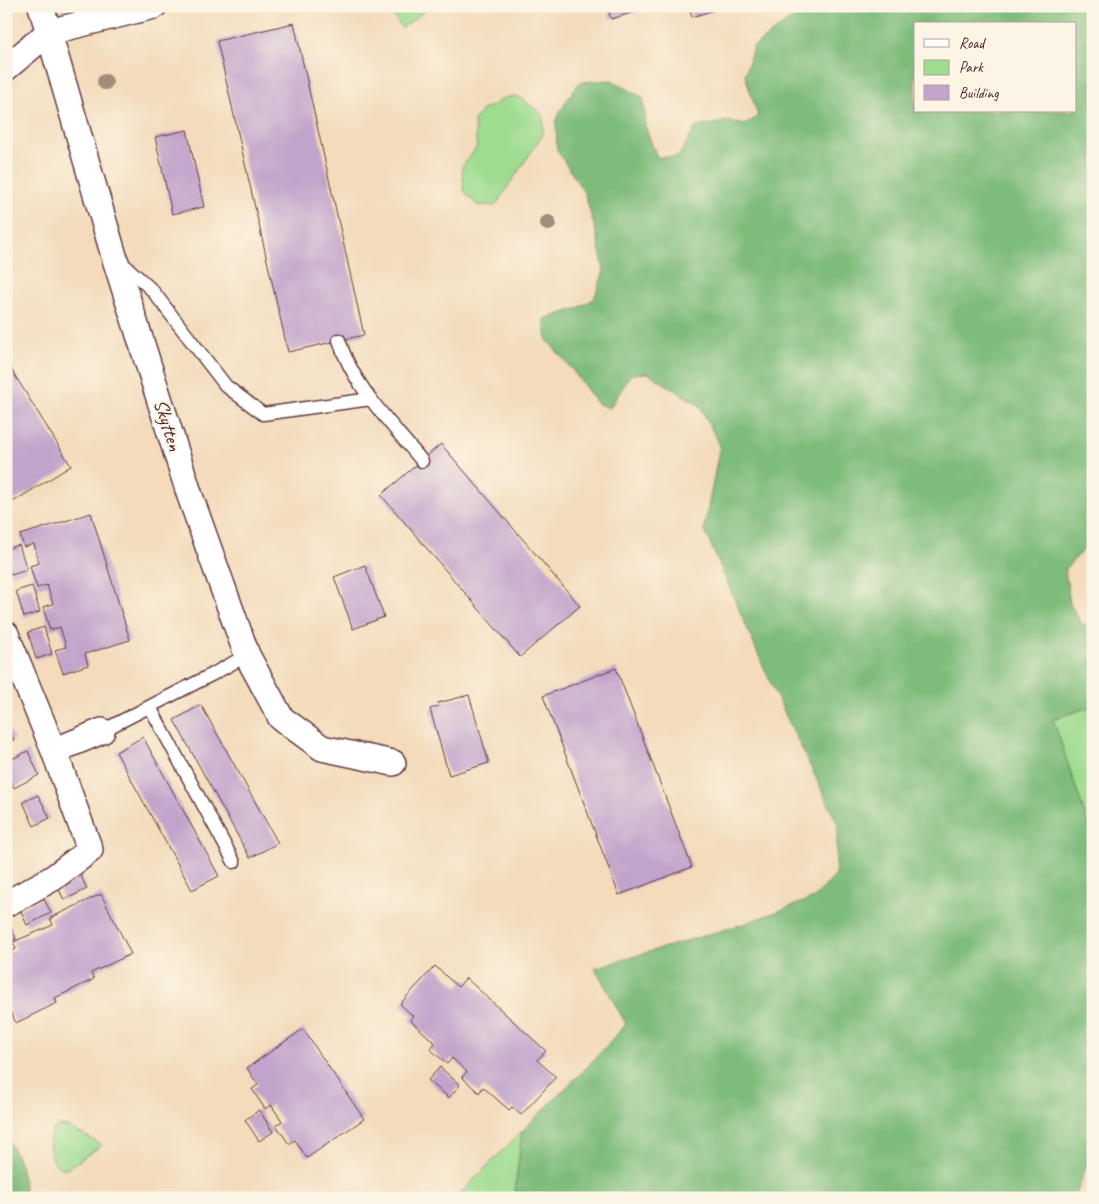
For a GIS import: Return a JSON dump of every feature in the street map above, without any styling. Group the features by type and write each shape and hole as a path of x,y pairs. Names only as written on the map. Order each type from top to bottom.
{"street":[{"name":"Skytten","path":"41,6 114,256 190,496 247,655 281,718 322,748 393,763"},
{"path":"6,68 48,32 154,6"},
{"path":"6,634 54,751 90,850 53,878 6,904"},
{"path":"54,751 102,732"}],"lane":[{"path":"114,256 152,290 226,386 263,414 371,399"},
{"path":"339,340 343,355 371,399 422,460"},
{"path":"102,732 247,655"},
{"path":"150,708 234,862"}],"green space":[{"path":"387,6 431,6 402,28"},
{"path":"803,6 1093,6 1093,541 1065,569 1070,604 1081,623 1093,630 1093,706 1053,719 1093,839 1093,1147 1075,1198 532,1198 515,1191 522,1131 589,1065 626,1024 595,968 743,924 814,898 835,876 838,824 776,695 704,529 720,445 699,405 648,373 631,374 610,408 598,404 547,340 544,319 576,309 594,299 604,271 597,236 585,194 557,150 556,120 568,98 580,82 612,80 643,98 647,132 657,157 678,157 696,127 728,121 745,125 758,116 745,75 753,47 798,14"},
{"path":"518,96 543,115 543,134 495,206 477,205 464,191 462,167 477,147 474,121 482,110 494,105 503,98"},
{"path":"1093,706 1093,839 1053,719"},
{"path":"59,1126 69,1127 102,1145 67,1169 61,1168 53,1160 50,1147 53,1129"},
{"path":"522,1131 515,1191 532,1198 456,1198"},
{"path":"6,1135 20,1164 25,1198 6,1198"}],"building":[{"path":"607,6 651,6 651,7 611,19"},
{"path":"689,6 712,6 714,10 692,17"},
{"path":"294,23 364,335 288,352 217,41"},
{"path":"187,130 204,207 172,214 155,137"},
{"path":"6,361 71,466 6,506 8,486 6,484"},
{"path":"441,444 580,606 520,657 381,495"},
{"path":"91,513 130,640 85,654 88,665 63,673 55,650 66,647 60,627 50,630 43,607 53,604 47,585 37,588 33,576 30,566 39,563 34,544 24,547 20,535"},
{"path":"19,545 27,570 11,575 6,560 6,549"},
{"path":"365,565 384,617 353,629 334,577"},
{"path":"32,586 40,612 24,617 16,591"},
{"path":"44,627 52,654 36,659 28,632"},
{"path":"616,668 692,867 619,895 543,696"},
{"path":"469,695 489,763 449,775 430,709 439,706 438,703"},
{"path":"201,705 278,843 250,858 174,720"},
{"path":"6,722 14,740 6,743"},
{"path":"143,737 219,876 192,890 116,752"},
{"path":"28,751 39,775 14,788 6,771 6,762"},
{"path":"38,795 50,818 34,826 23,802"},
{"path":"79,872 87,889 64,900 56,883"},
{"path":"101,894 131,954 91,973 94,979 55,998 57,1003 16,1023 6,1003 6,954 16,949 13,942 53,925 50,918"},
{"path":"43,897 51,913 27,925 20,909"},
{"path":"8,921 16,939 6,944 6,922"},
{"path":"435,966 458,987 466,978 546,1051 537,1060 556,1077 521,1115 512,1107 509,1110 483,1087 479,1093 462,1077 467,1072 452,1058 447,1064 430,1049 435,1043 410,1020 413,1016 400,1004"},
{"path":"303,1029 364,1119 307,1158 295,1140 289,1144 276,1125 282,1121 271,1105 265,1109 252,1089 258,1085 247,1068"},
{"path":"440,1067 460,1085 449,1098 428,1080"},
{"path":"259,1110 273,1132 259,1141 245,1120"}]}
